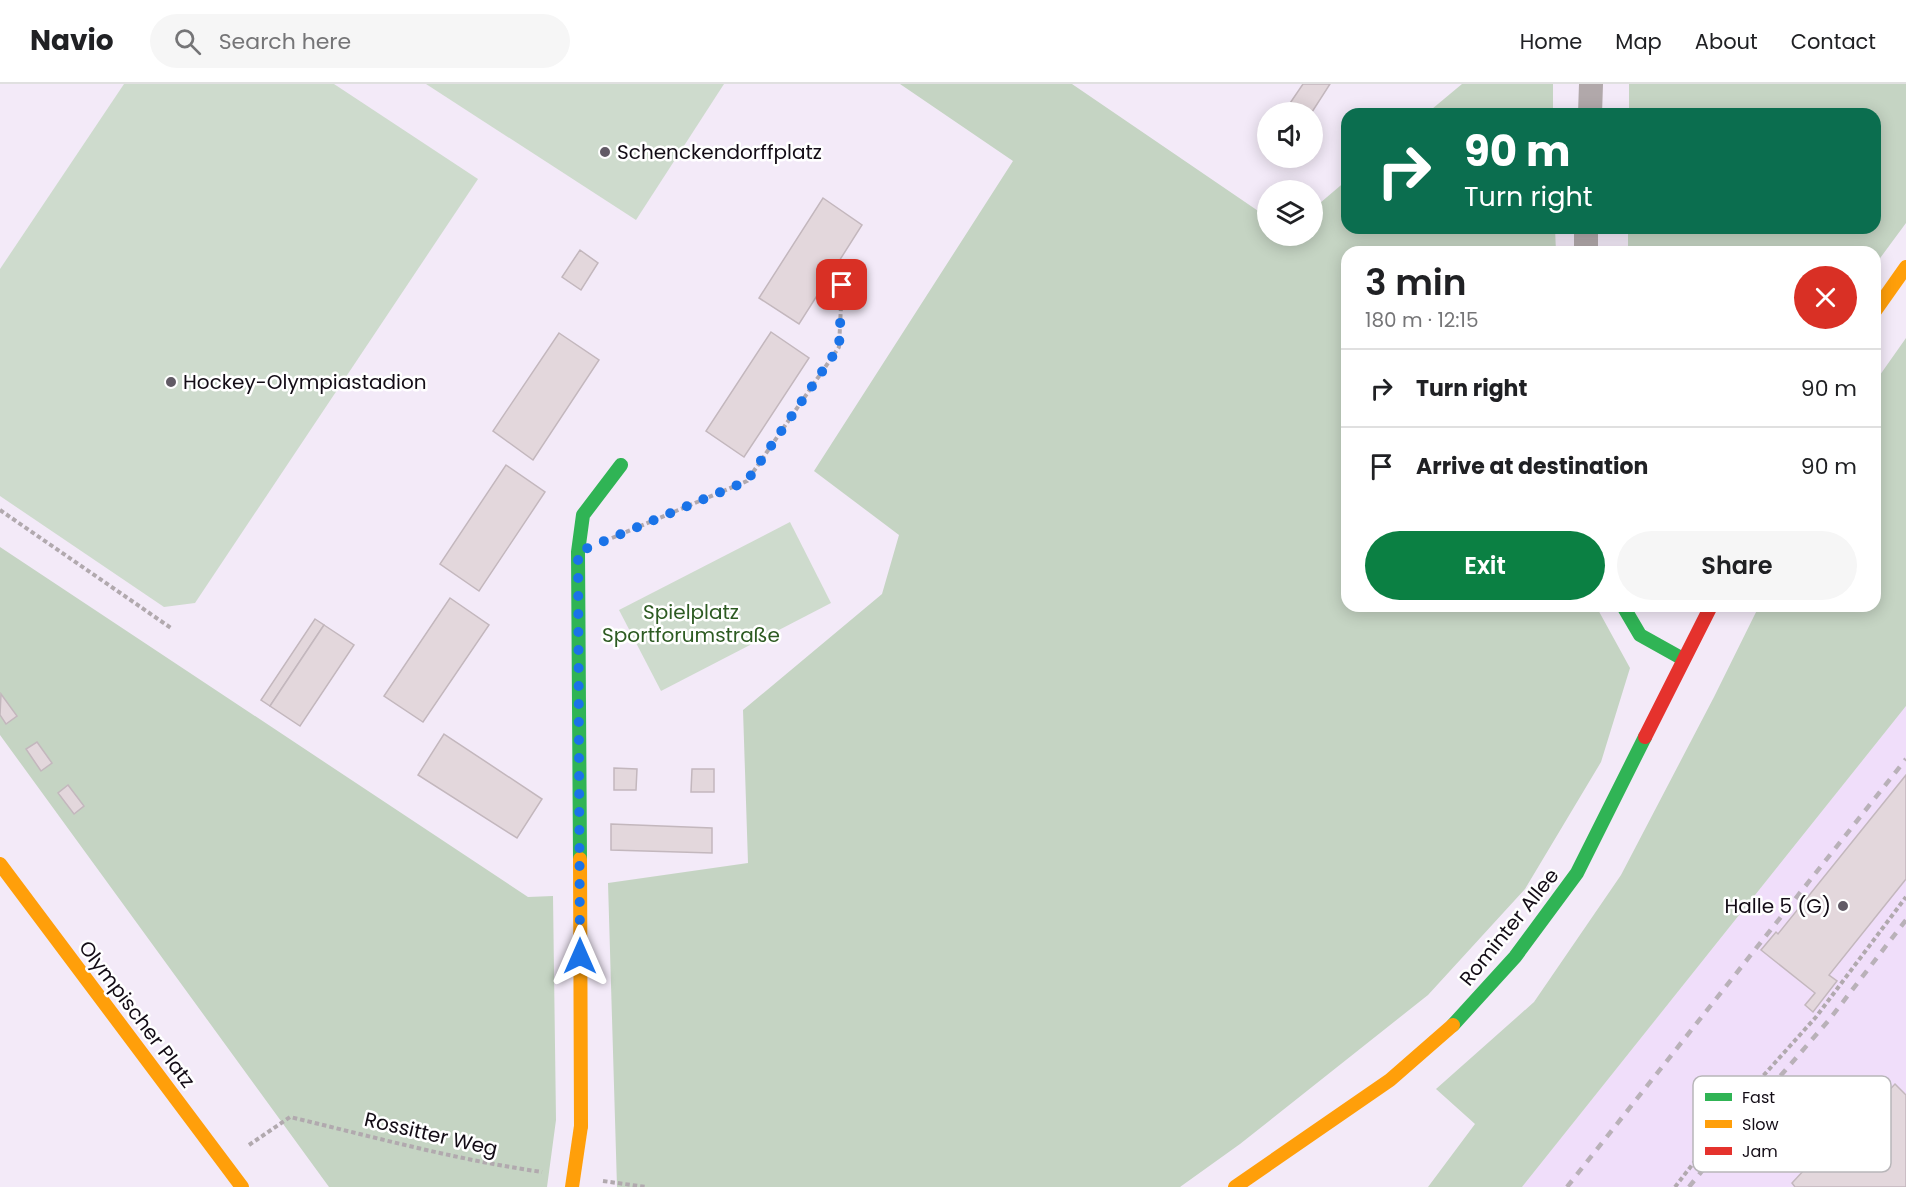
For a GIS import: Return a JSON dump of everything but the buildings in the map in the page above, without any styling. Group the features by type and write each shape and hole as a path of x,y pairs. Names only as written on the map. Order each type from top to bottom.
{"street":[{"path":"1590,108 1591,84"},
{"path":"1881,302 1906,267"},
{"path":"572,1187 581,1126 578,552 584,514 621,465"},
{"path":"1627,612 1640,635 1683,660"},
{"name":"Rominter Allee","path":"1235,1187 1390,1080 1460,1018 1515,957 1577,873 1708,612"},
{"name":"Olympischer Platz","path":"0,864 242,1187"}],"path":[{"path":"578,552 747,481 839,347 842,285"},
{"path":"0,510 171,628"},
{"path":"1763,1076 1816,1017 1906,897"},
{"name":"Rossitter Weg","path":"224,1163 290,1117 516,1168 549,1173"},
{"path":"1675,1187 1693,1164"},
{"path":"594,1180 646,1187"}],"shaded area":[{"path":"1906,706 1906,1187 1522,1187"}],"green space":[{"name":"Hockey-Olympiastadion","path":"124,84 334,84 478,179 195,603 164,607 0,496 0,269"},
{"name":"Schenckendorffplatz","path":"426,84 724,84 636,220"},
{"path":"900,84 1072,84 1257,210 1257,246 1323,246 1323,200 1341,185 1341,234 1555,234 1556,246 1341,246 1341,612 1599,612 1630,668 1601,762 1525,889 1428,995 1240,1144 1180,1187 617,1187 608,883 748,863 743,710 882,594 899,535 814,471 1013,161"},
{"path":"1462,84 1553,84 1553,108 1433,108"},
{"path":"1629,84 1906,84 1906,223 1881,257 1881,246 1628,246 1628,234 1881,234 1881,108 1629,108"},
{"path":"1906,338 1906,706 1522,1187 1428,1187 1475,1124 1436,1089 1534,1002 1621,875 1756,612 1881,612 1881,373"},
{"name":"Spielplatz Sportforumstraße","path":"790,522 831,603 661,691 619,610"},
{"path":"0,547 528,897 553,896 556,1120 547,1187 329,1187 0,735"}],"railway":[{"path":"1567,1187 1906,759"},
{"path":"1780,1076 1829,1020 1906,920"},
{"path":"1689,1187 1701,1172"}],"traffic: fast":[{"path":"580,859 578,552 583,515 621,465"},
{"path":"1627,612 1640,635 1683,659"},
{"path":"1453,1025 1515,957 1577,873 1645,737"}],"traffic: slow":[{"path":"1881,302 1906,267"},
{"path":"580,859 581,1126"},
{"path":"0,864 242,1187"},
{"path":"1235,1187 1390,1080 1453,1025"},
{"path":"572,1187 581,1126"}],"traffic: jam":[{"path":"1645,737 1708,612"}],"place":[{"name":"Schenckendorffplatz","path":"605,152"},
{"name":"Hockey-Olympiastadion","path":"171,382"},
{"name":"Halle 5 (G)","path":"1843,906"}],"route":[{"path":"580,956 578,552 747,481 839,347 842,285"}]}
